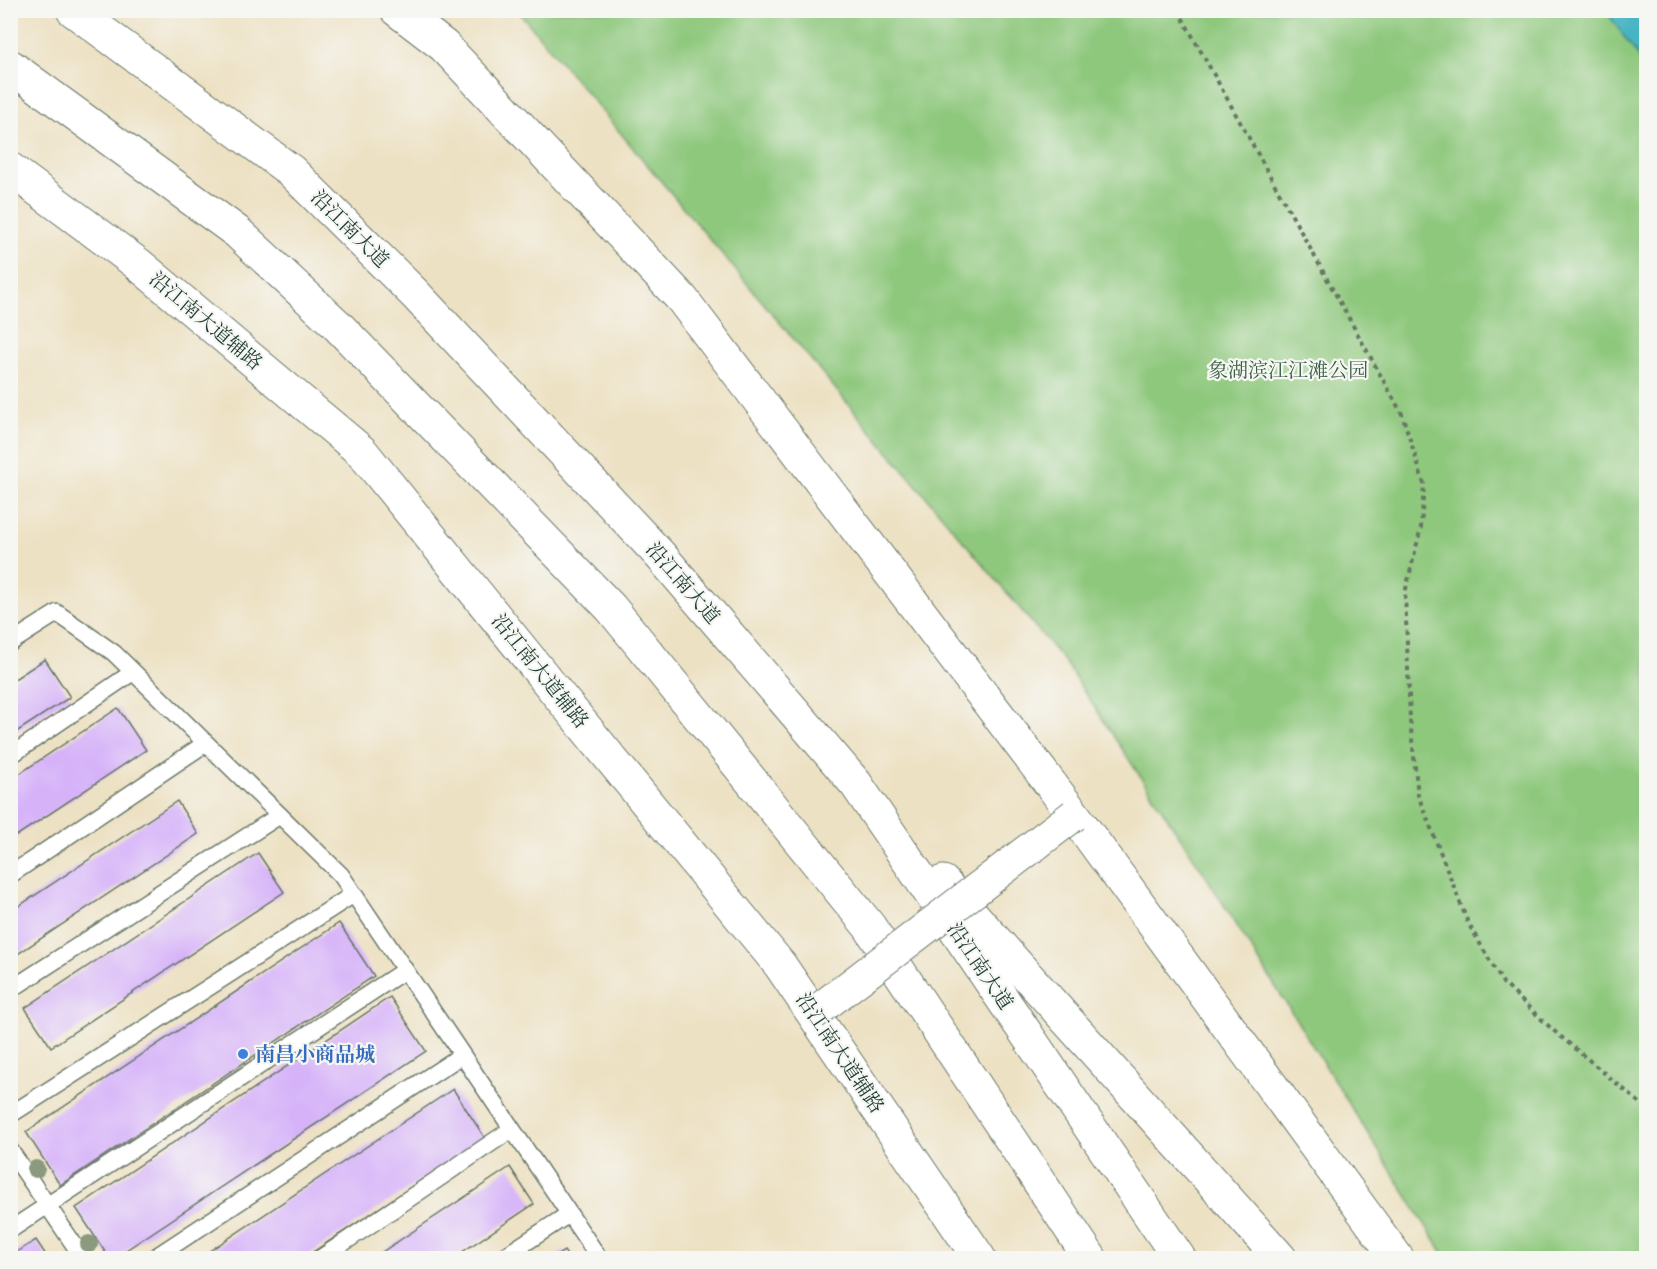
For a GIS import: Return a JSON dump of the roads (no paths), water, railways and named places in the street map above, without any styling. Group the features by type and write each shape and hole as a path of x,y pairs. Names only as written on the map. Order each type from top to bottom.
{"main road":[{"name":"沿江南大道","path":"73,10 291,171 415,294 660,555 856,784 1179,1258"},
{"path":"397,10 444,46 682,299 1074,815 1397,1258"},
{"path":"10,66 237,232 336,324 611,608 869,926 1090,1258"},
{"name":"沿江南大道辅路","path":"10,169 138,264 363,452 780,965 979,1258"},
{"path":"856,784 1280,1258"}],"street":[{"path":"813,1014 1074,815"}],"lane":[{"path":"10,643 57,613 114,653 341,875 599,1258"},
{"path":"10,756 133,672"},
{"path":"10,875 206,743"},
{"path":"10,990 280,815"},
{"path":"10,1115 354,894"},
{"path":"10,1230 405,970"},
{"path":"154,1258 462,1055"},
{"path":"321,1258 512,1129"},
{"path":"10,1150 83,1258"},
{"path":"502,1258 569,1214"}],"water":[{"path":"1606,11 1646,11 1646,68"}],"place":[{"name":"南昌小商品城","path":"243,1054"}],"park label":[{"name":"象湖滨江江滩公园","path":"1288,370"}]}
